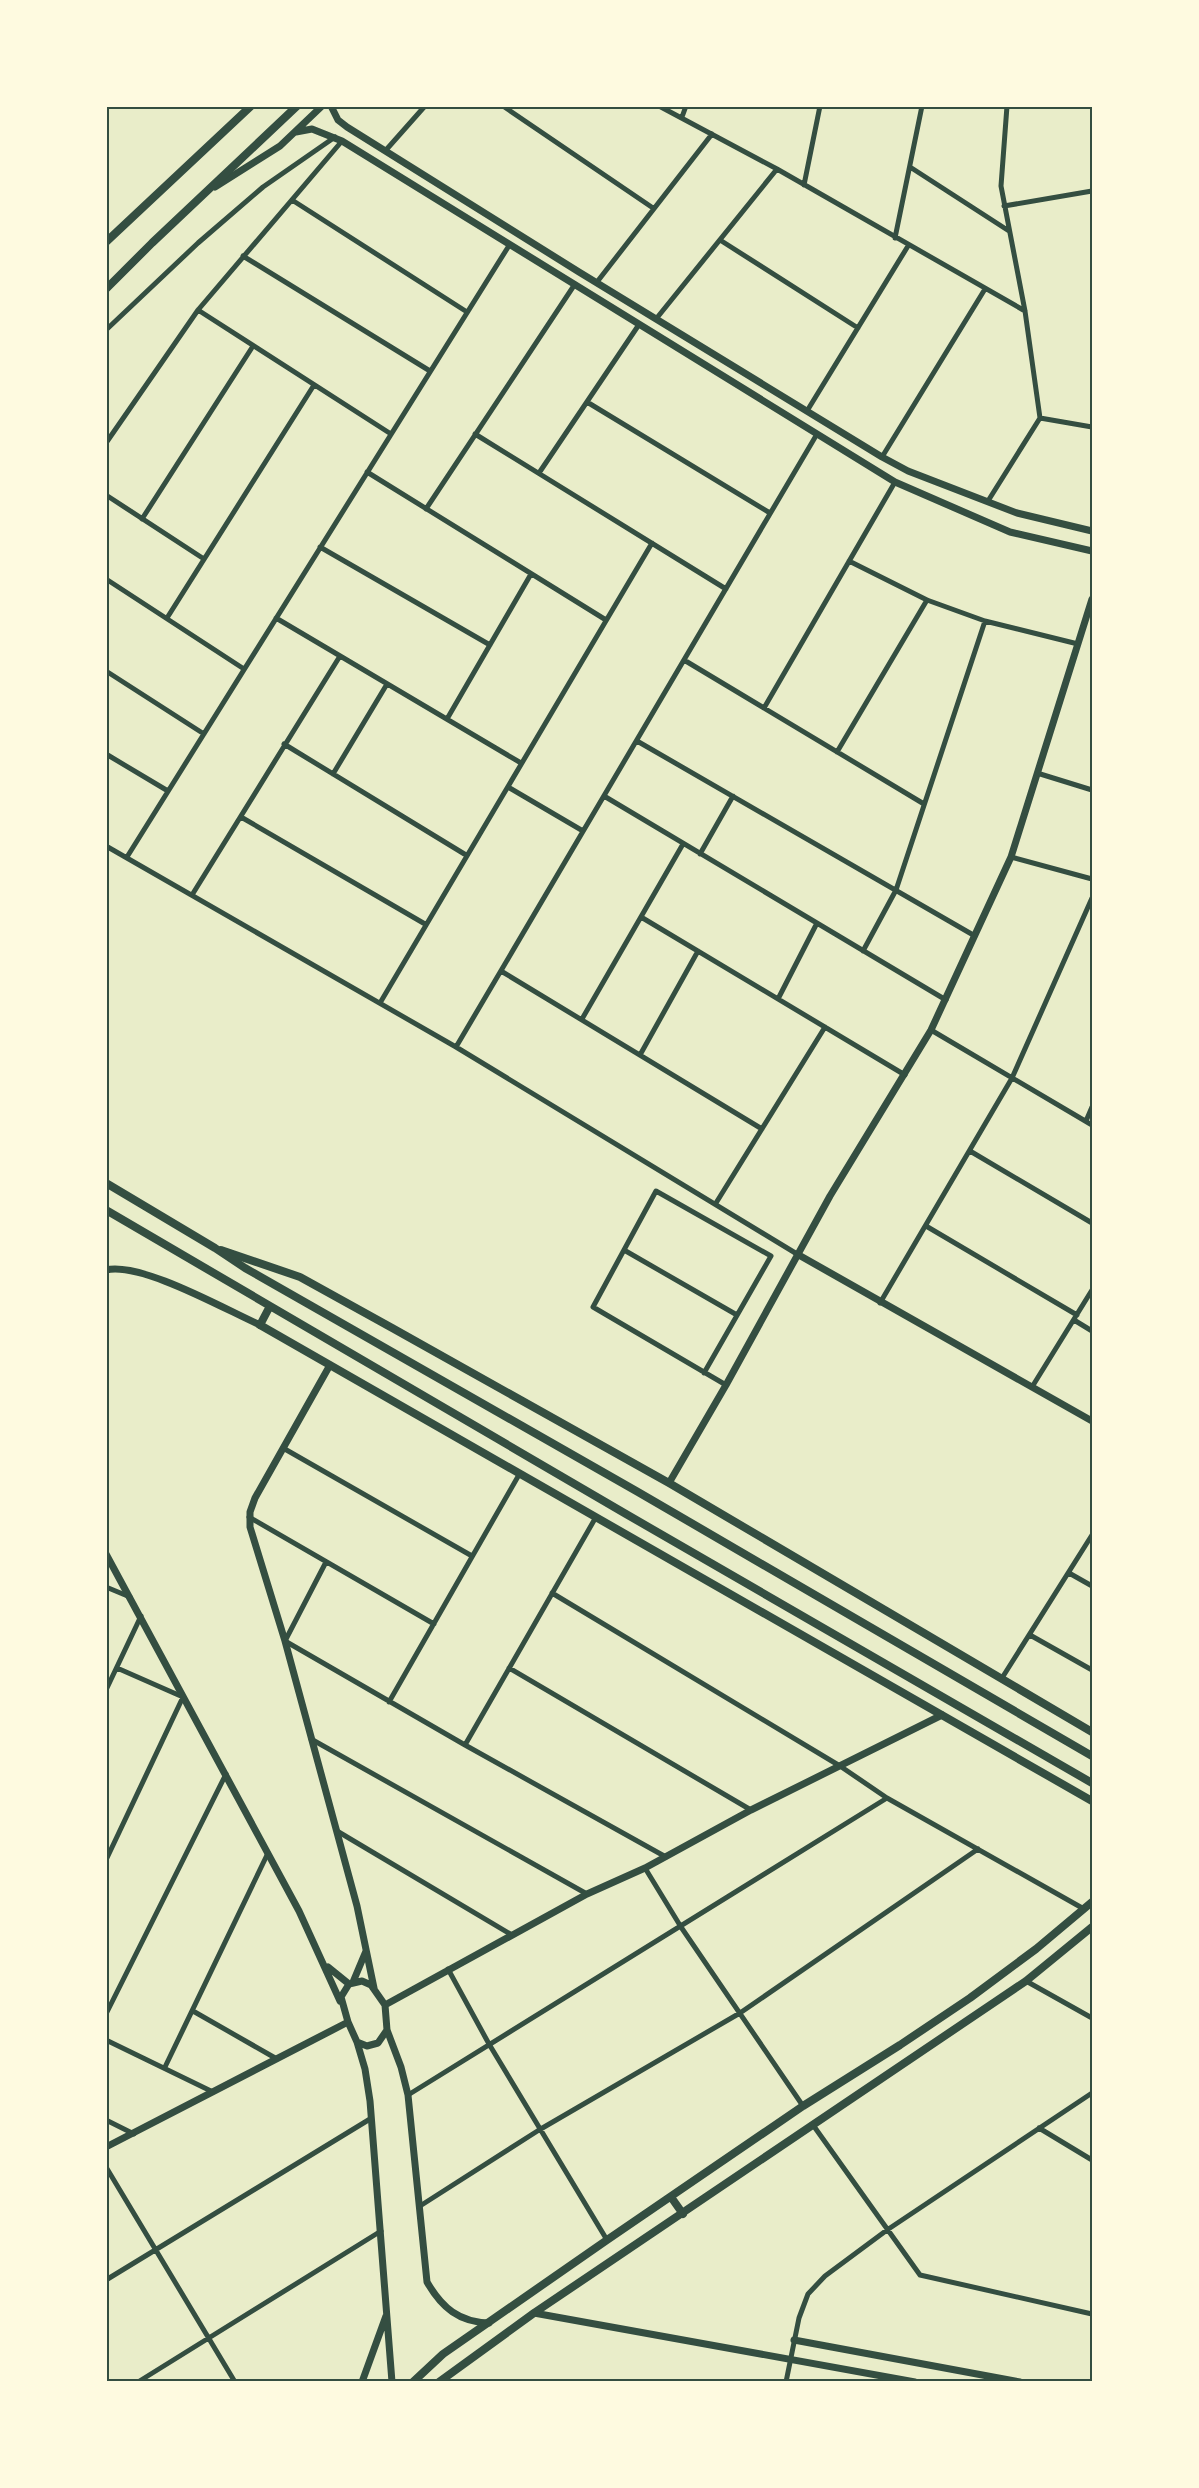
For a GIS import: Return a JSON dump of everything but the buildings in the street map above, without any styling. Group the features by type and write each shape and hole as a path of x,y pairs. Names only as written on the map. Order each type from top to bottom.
{"main road":[{"path":"106,242 251,106"},
{"path":"106,289 297,106"},
{"path":"106,1182 245,1268 628,1486 1092,1756"},
{"path":"109,1212 1092,1783"},
{"path":"215,1248 300,1277 669,1484 1092,1732"},
{"path":"270,1306 260,1325 1092,1801"},
{"path":"413,2382 443,2354 607,2240 803,2106 969,1998 1036,1949 1092,1902"},
{"path":"439,2382 457,2366 534,2313 1026,1981 1092,1927"},
{"path":"671,2197 683,2214"}],"street":[{"path":"203,195 269,154 296,132 322,106"},
{"path":"331,106 338,120 347,127 882,457 908,471 1017,513 1092,531"},
{"path":"386,150 425,106"},
{"path":"503,106 654,208"},
{"path":"659,106 777,169 1025,311"},
{"path":"682,117 686,106"},
{"path":"804,185 820,106"},
{"path":"895,238 922,106"},
{"path":"988,501 1040,418 1025,311 1004,206 1002,186 1007,106"},
{"path":"296,132 312,129 342,141 575,284 638,326 895,482 1011,532 1092,551"},
{"path":"597,282 712,134"},
{"path":"106,330 198,243 263,187 334,137"},
{"path":"106,443 198,310 342,141"},
{"path":"910,167 1010,232"},
{"path":"656,319 777,169"},
{"path":"1004,206 1092,191"},
{"path":"292,200 467,312"},
{"path":"720,240 858,328"},
{"path":"127,857 510,244"},
{"path":"807,411 908,246"},
{"path":"243,256 430,371"},
{"path":"426,509 575,284"},
{"path":"882,457 985,289"},
{"path":"620,314 628,301"},
{"path":"198,310 391,434"},
{"path":"539,474 638,326"},
{"path":"142,519 253,346"},
{"path":"166,618 314,385"},
{"path":"587,402 770,513"},
{"path":"1040,418 1092,427"},
{"path":"456,1047 817,434"},
{"path":"475,435 726,589"},
{"path":"367,472 606,620"},
{"path":"764,708 895,482"},
{"path":"106,495 204,559"},
{"path":"380,1003 652,543"},
{"path":"320,547 490,645"},
{"path":"849,561 927,600 985,621 1078,644"},
{"path":"447,719 531,574"},
{"path":"106,579 244,669"},
{"path":"837,752 927,600"},
{"path":"669,1484 830,1196 905,1075 946,1000 1011,857 1092,600"},
{"path":"276,618 521,763"},
{"path":"863,951 896,890 985,621"},
{"path":"192,895 339,656"},
{"path":"684,660 924,804"},
{"path":"106,671 204,734"},
{"path":"333,774 387,684"},
{"path":"638,741 975,936"},
{"path":"284,744 466,855"},
{"path":"106,754 168,791"},
{"path":"1037,773 1092,790"},
{"path":"508,787 583,831"},
{"path":"604,796 946,1000"},
{"path":"700,854 733,796"},
{"path":"241,817 425,924"},
{"path":"582,1019 683,844"},
{"path":"106,846 456,1047 880,1303 1092,1421"},
{"path":"1011,857 1092,879"},
{"path":"880,1303 1012,1078 1092,898"},
{"path":"641,917 905,1075"},
{"path":"778,999 817,923"},
{"path":"640,1055 698,951"},
{"path":"501,971 762,1129"},
{"path":"716,1203 825,1027"},
{"path":"931,1030 1092,1125"},
{"path":"1086,1121 1092,1107"},
{"path":"970,1151 1092,1223"},
{"path":"704,1373 771,1256 656,1191 592,1307 704,1373 726,1385"},
{"path":"926,1226 1076,1317 1092,1331"},
{"path":"624,1250 737,1315"},
{"path":"106,1270 120,1268 145,1273 260,1325"},
{"path":"1032,1386 1092,1290"},
{"path":"330,1365 253,1502 249,1517 250,1527 285,1641 337,1831 374,1988 385,2005 387,2030 401,2067 408,2095 427,2282 450,2312 469,2320 489,2323"},
{"path":"283,1448 472,1556"},
{"path":"389,1702 520,1473"},
{"path":"249,1517 434,1624"},
{"path":"465,1745 596,1517"},
{"path":"1002,1678 1092,1535"},
{"path":"106,1554 268,1853 324,1963 357,2042 367,2083 392,2382"},
{"path":"285,1641 326,1562"},
{"path":"1069,1573 1092,1586"},
{"path":"106,1587 131,1597"},
{"path":"552,1593 840,1766 887,1797 1084,1909"},
{"path":"106,1690 141,1616"},
{"path":"1030,1635 1092,1670"},
{"path":"285,1641 666,1857"},
{"path":"117,1668 183,1697"},
{"path":"509,1668 751,1810"},
{"path":"106,1860 183,1697"},
{"path":"385,2005 587,1894 645,1868 751,1810 942,1715"},
{"path":"311,1738 587,1894"},
{"path":"106,2014 226,1774"},
{"path":"408,2095 887,1797"},
{"path":"337,1831 512,1935"},
{"path":"420,2206 539,2130 740,2013 978,1849"},
{"path":"165,2067 268,1853"},
{"path":"645,1868 681,1927 803,2106"},
{"path":"341,2002 342,1992 351,1983 366,1949"},
{"path":"324,1963 351,1983 362,1981 374,1988"},
{"path":"448,1969 539,2130 607,2240"},
{"path":"1026,1981 1092,2018"},
{"path":"193,2011 277,2059"},
{"path":"106,2147 348,2022"},
{"path":"357,2042 367,2046 378,2043 387,2030"},
{"path":"106,2040 213,2092"},
{"path":"786,2382 799,2318 808,2294 825,2276 887,2230 1092,2093"},
{"path":"106,2280 370,2119"},
{"path":"106,2120 134,2134"},
{"path":"813,2125 920,2275 1092,2314"},
{"path":"1039,2128 1092,2160"},
{"path":"106,2167 235,2382"},
{"path":"138,2382 381,2231"},
{"path":"362,2382 387,2313"},
{"path":"534,2313 915,2382"},
{"path":"794,2340 1020,2382"}]}
